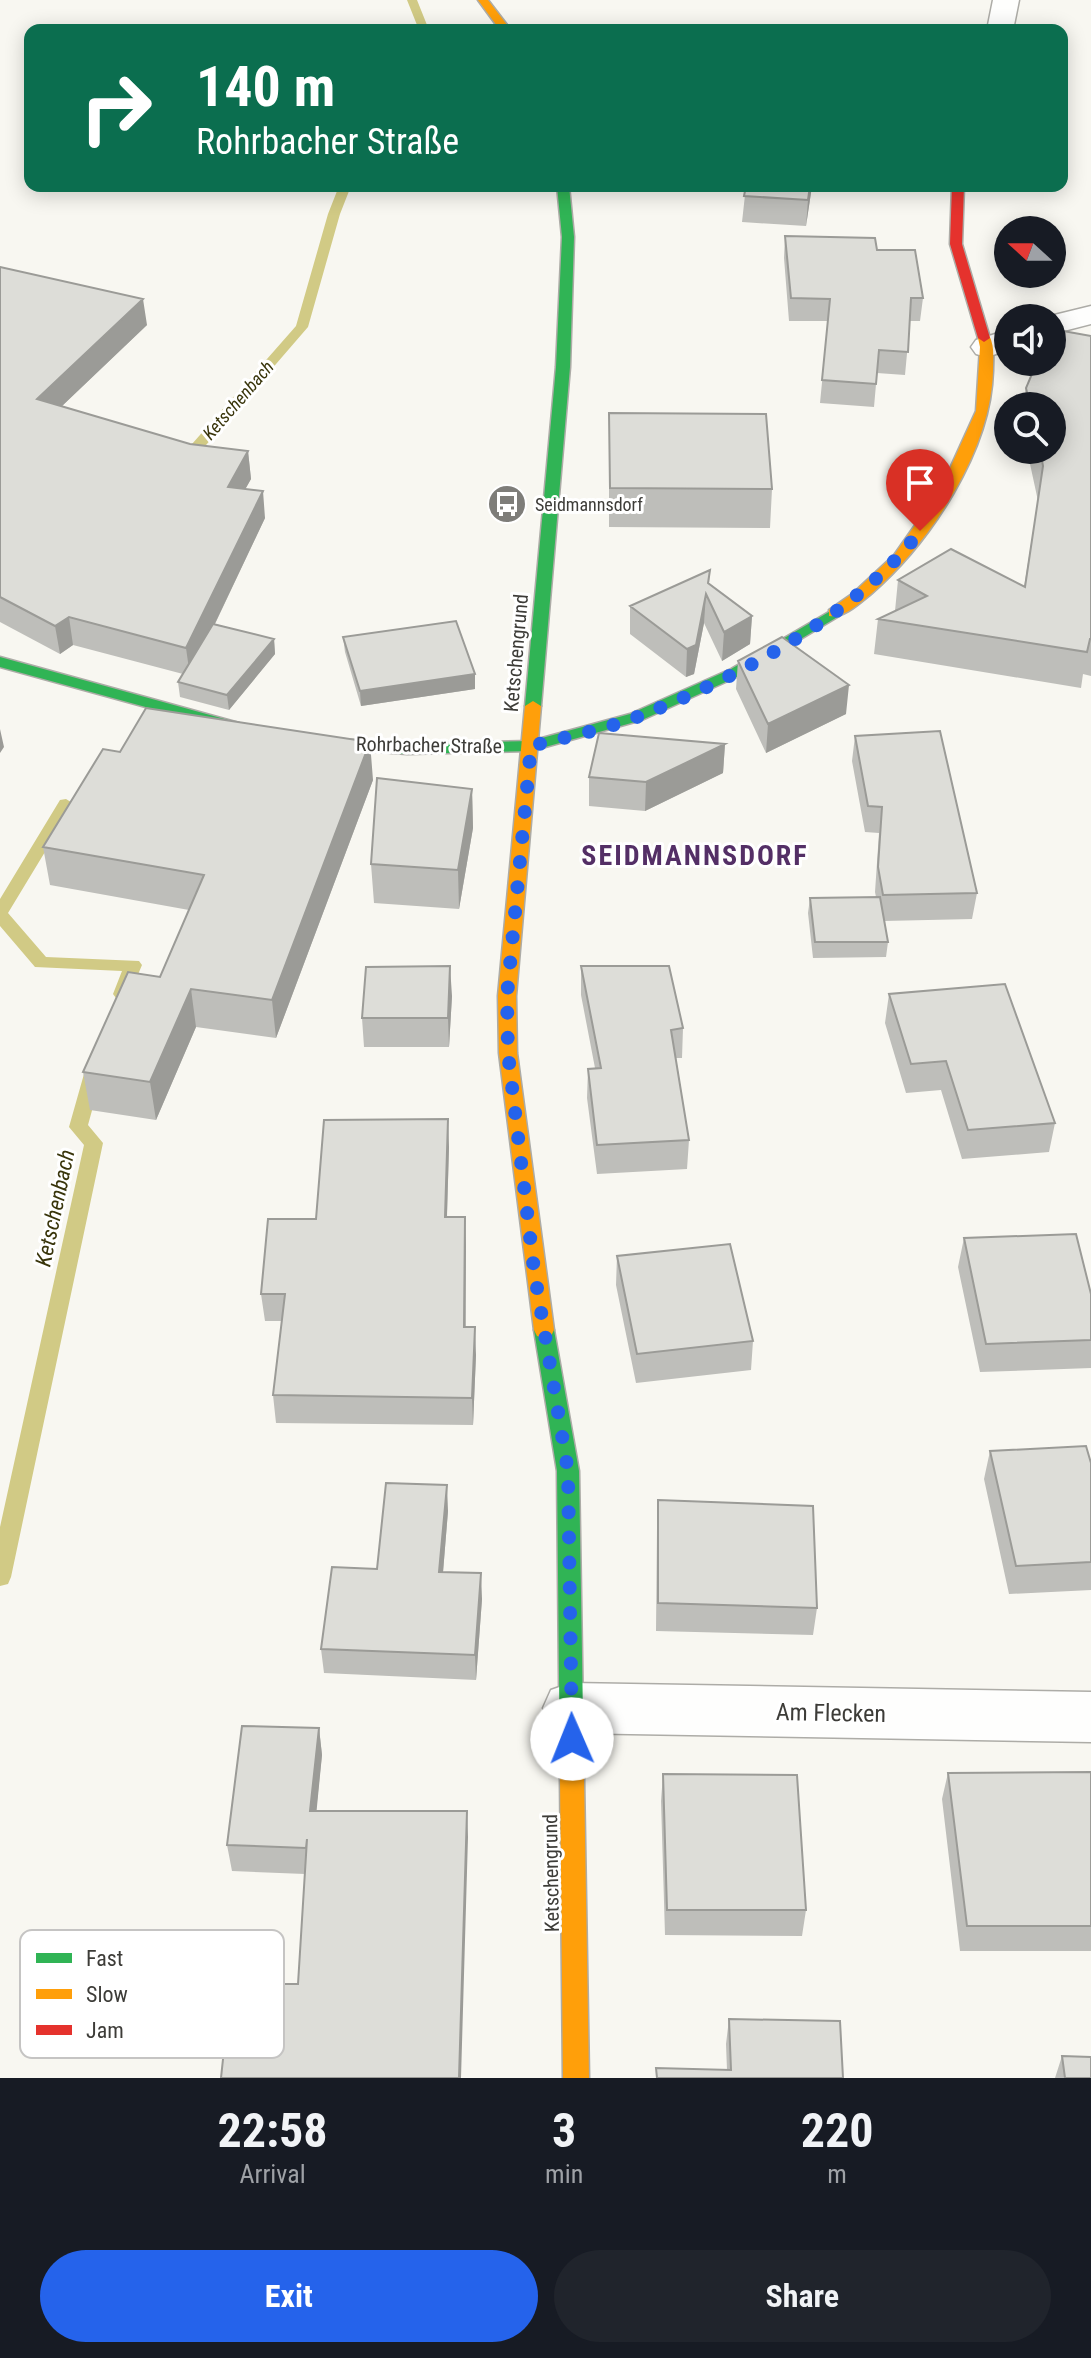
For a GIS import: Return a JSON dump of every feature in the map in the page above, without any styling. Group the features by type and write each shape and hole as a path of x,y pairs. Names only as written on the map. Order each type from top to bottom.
{"street":[{"path":"483,0 501,24"},
{"path":"1001,24 1006,0"},
{"name":"Ketschengrund","path":"564,192 568,237 563,367 507,996 508,1053 534,1270 568,1471 576,2078"},
{"name":"Rohrbacher Straße","path":"958,192 956,244 994,336"},
{"path":"1066,321 1091,315"},
{"name":"Rohrbacher Straße","path":"299,740 407,749 531,746 650,711 736,672 849,604 903,553 937,508 962,462 984,405 994,357"},
{"path":"0,662 199,719 256,731"},
{"name":"Am Flecken","path":"571,1708 1091,1717"}],"building":[{"path":"745,192 809,192 808,200 744,196"},
{"path":"785,236 875,238 877,250 915,250 923,298 911,298 908,352 879,350 876,384 822,380 830,299 791,298"},
{"path":"0,267 143,299 37,399 190,444 248,451 228,487 263,491 186,648 69,617 55,626 0,597"},
{"path":"1066,332 1091,336 1091,639 1087,652 878,619 927,596 898,580 951,549 1025,587 1043,464 1066,464 1066,392 1027,392 1031,376 1066,376"},
{"path":"609,413 766,414 772,489 610,488"},
{"path":"710,570 708,583 752,616 724,632 706,594 696,645 687,649 630,606"},
{"path":"456,621 475,674 360,691 343,637"},
{"path":"213,624 274,639 227,695 178,682"},
{"path":"782,637 849,685 768,724 738,661"},
{"path":"146,708 370,742 272,1000 191,989 150,1082 83,1072 128,972 160,977 204,875 43,847 103,749 120,752"},
{"path":"940,731 977,893 883,895 878,867 882,807 868,806 855,736"},
{"path":"599,733 725,744 646,782 589,777"},
{"path":"377,778 472,789 458,870 371,864"},
{"path":"880,897 888,942 815,942 810,898"},
{"path":"450,966 448,1018 362,1018 366,967"},
{"path":"581,966 669,966 683,1028 671,1030 689,1140 597,1145 588,1069 601,1068"},
{"path":"1005,984 1055,1123 968,1130 946,1061 911,1064 889,994"},
{"path":"448,1119 445,1217 465,1217 464,1327 475,1327 472,1398 273,1395 285,1294 261,1294 268,1219 316,1219 324,1120"},
{"path":"1076,1234 1091,1294 1091,1340 986,1344 964,1238"},
{"path":"730,1244 753,1341 637,1354 617,1256"},
{"path":"1086,1446 1091,1463 1091,1562 1016,1566 990,1451"},
{"path":"386,1483 447,1485 439,1572 481,1573 475,1655 321,1649 332,1567 377,1569"},
{"path":"658,1500 813,1506 817,1608 658,1603"},
{"path":"242,1726 319,1728 310,1811 467,1811 459,2078 221,2078 223,2058 284,2058 284,1984 298,1984 307,1839 306,1848 227,1845"},
{"path":"1091,1772 1091,1926 967,1926 948,1773"},
{"path":"663,1774 797,1775 806,1910 667,1910"},
{"path":"729,2019 840,2021 843,2078 657,2078 656,2068 731,2070"},
{"path":"1062,2056 1091,2057 1091,2078 1065,2078"}],"waterway":[{"name":"Ketschenbach","path":"412,0 422,24"},
{"name":"Ketschenbach","path":"182,464 302,327 343,192"},
{"name":"Ketschenbach","path":"0,913 66,804"},
{"name":"Ketschenbach","path":"0,915 41,963 133,965 122,994"},
{"name":"Ketschenbach","path":"0,1577 94,1143 78,1127 93,1074"}],"traffic: fast":[{"path":"533,706 563,367 568,237 564,192"},
{"path":"312,742 407,749 531,746 636,717 736,672 834,613"},
{"path":"0,662 233,726"},
{"path":"544,1330 568,1471 572,1778"}],"traffic: slow":[{"path":"483,0 501,24"},
{"path":"834,613 879,579 899,559 948,488 983,406 987,347 984,338"},
{"path":"533,706 507,996 508,1053 544,1330"},
{"path":"572,1778 576,2078"}],"traffic: jam":[{"path":"958,192 956,244 984,338"}],"place":[{"name":"Seidmannsdorf","path":"507,504"}],"district":[{"name":"SEIDMANNSDORF","path":"695,855"}],"route":[{"path":"572,1739 568,1471 534,1270 508,1053 507,996 531,746 636,717 736,672 849,604 903,553 920,531"}]}
